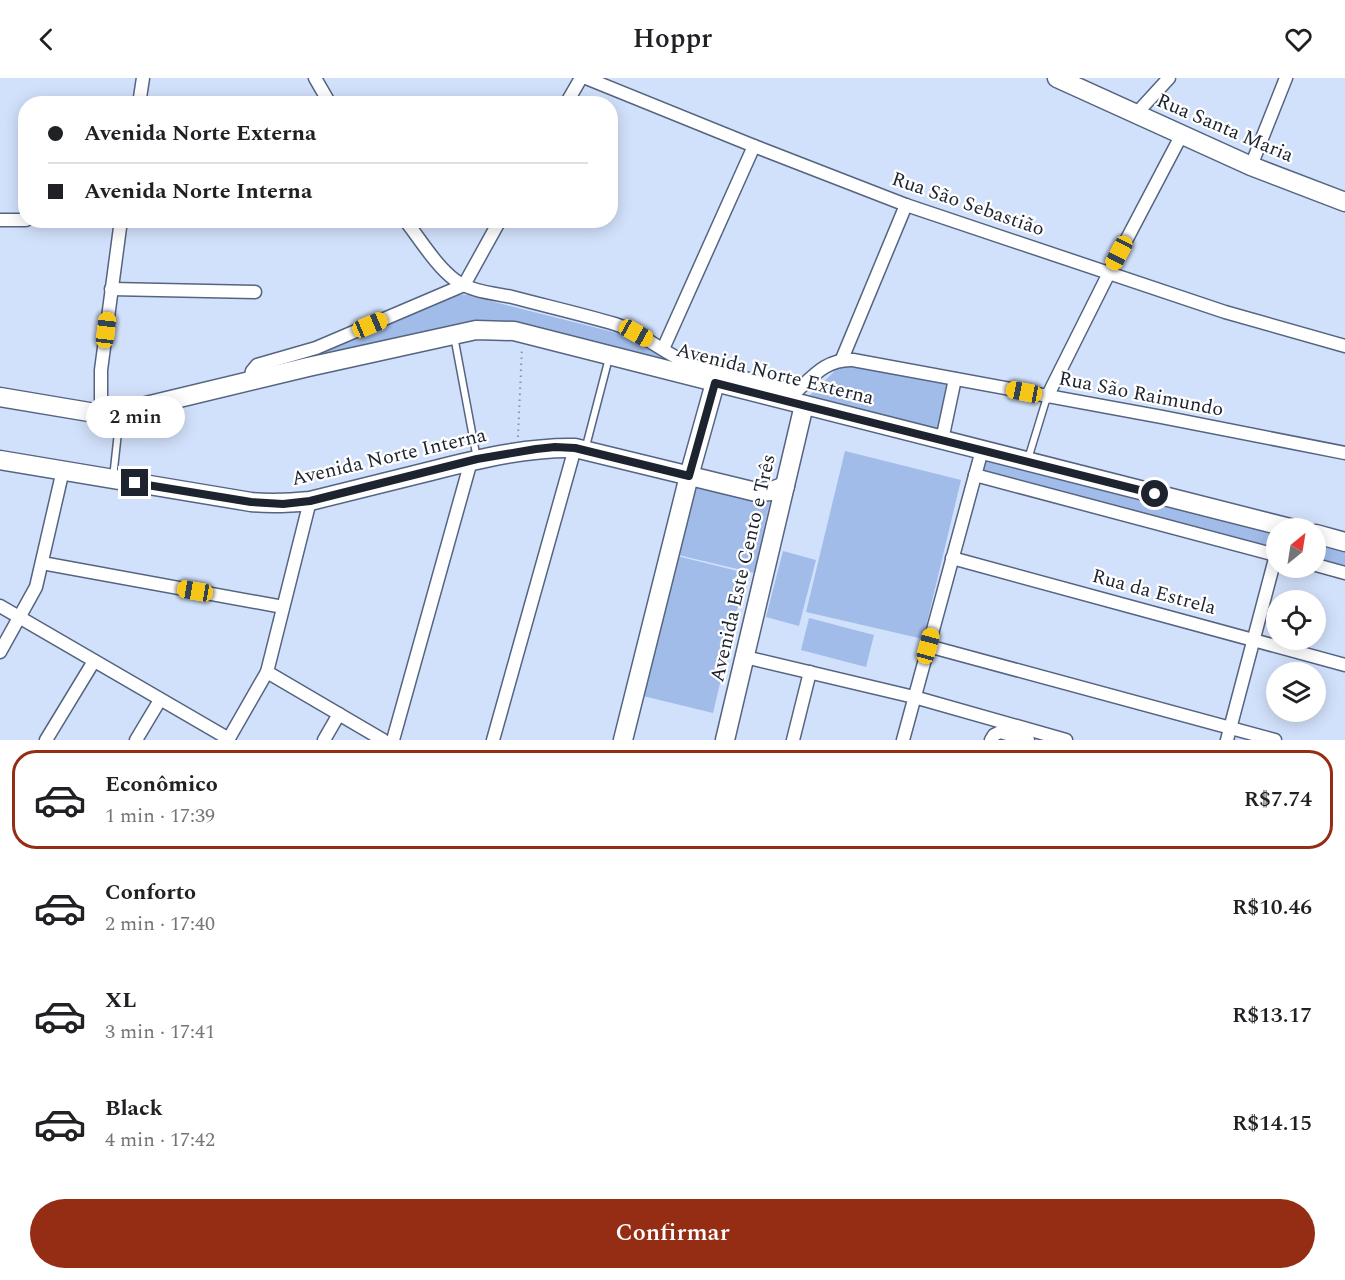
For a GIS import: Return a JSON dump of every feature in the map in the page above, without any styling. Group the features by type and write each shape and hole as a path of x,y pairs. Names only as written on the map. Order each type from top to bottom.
{"street":[{"path":"140,96 143,78"},
{"path":"315,78 325,96"},
{"path":"571,96 581,78"},
{"name":"Rua São Sebastião","path":"586,78 906,205 1225,312 1345,346"},
{"name":"Rua Santa Maria","path":"1056,78 1251,166 1345,202"},
{"path":"1136,114 1169,78"},
{"path":"1251,166 1286,78"},
{"path":"1047,396 1182,136"},
{"path":"663,349 754,146"},
{"path":"411,228 442,268 464,285 478,291 615,324 636,333 692,365 798,400 822,368 842,359 906,205"},
{"path":"0,220 18,220"},
{"path":"101,414 101,370 120,228"},
{"path":"250,381 252,371 258,365 316,348 464,285 496,228"},
{"path":"111,289 255,292"},
{"name":"Avenida Norte Externa","path":"0,397 101,414 121,412 476,330 514,331 715,383 798,400 942,440 1266,522"},
{"name":"Rua São Raimundo","path":"842,359 1345,453"},
{"path":"942,440 955,379"},
{"path":"623,740 689,476 715,383"},
{"name":"Avenida Este Cento e Três","path":"724,740 785,486 798,400"},
{"name":"Avenida Norte Interna","path":"0,460 251,502 283,504 310,501 474,460 555,447 580,449 756,492 772,491 785,486"},
{"path":"493,740 580,449"},
{"path":"903,740 982,450"},
{"path":"393,740 474,460"},
{"path":"0,652 36,588 63,470"},
{"path":"975,475 1266,552"},
{"path":"0,606 229,740 267,672 310,501"},
{"path":"1326,537 1345,542"},
{"name":"Rua da Estrela","path":"952,558 1345,664"},
{"path":"42,563 283,607"},
{"path":"1326,568 1345,573"},
{"path":"1229,734 1270,578"},
{"path":"928,646 1229,734 1275,740"},
{"path":"745,657 914,698 1031,737"},
{"path":"46,740 94,661"},
{"path":"267,672 383,740"},
{"path":"793,740 810,672"},
{"path":"136,740 160,700"},
{"path":"324,740 339,714"},
{"path":"991,740 1000,732 1066,740"}],"lane":[{"path":"454,336 474,460"},
{"path":"580,449 610,355"},
{"path":"1028,461 1047,396"},
{"path":"112,478 121,412"}],"path":[{"path":"518,452 522,333"}],"shaded area":[{"path":"453,294 467,295 625,335 639,341 669,362 492,321 456,325 313,359 312,355"},
{"path":"843,363 950,385 940,431 806,399"},
{"path":"845,451 961,480 923,639 806,612"},
{"path":"987,458 1266,528 1266,547 982,473"},
{"path":"690,483 770,502 754,573 674,554"},
{"path":"1326,543 1345,548 1345,568 1326,563"},
{"path":"783,551 816,560 799,626 766,617"},
{"path":"677,556 746,573 713,713 643,696"},
{"path":"809,618 874,635 866,667 801,650"}],"route":[{"path":"135,483 251,502 283,504 310,501 477,459 555,447 575,448 689,476 715,383 1155,494"}]}
